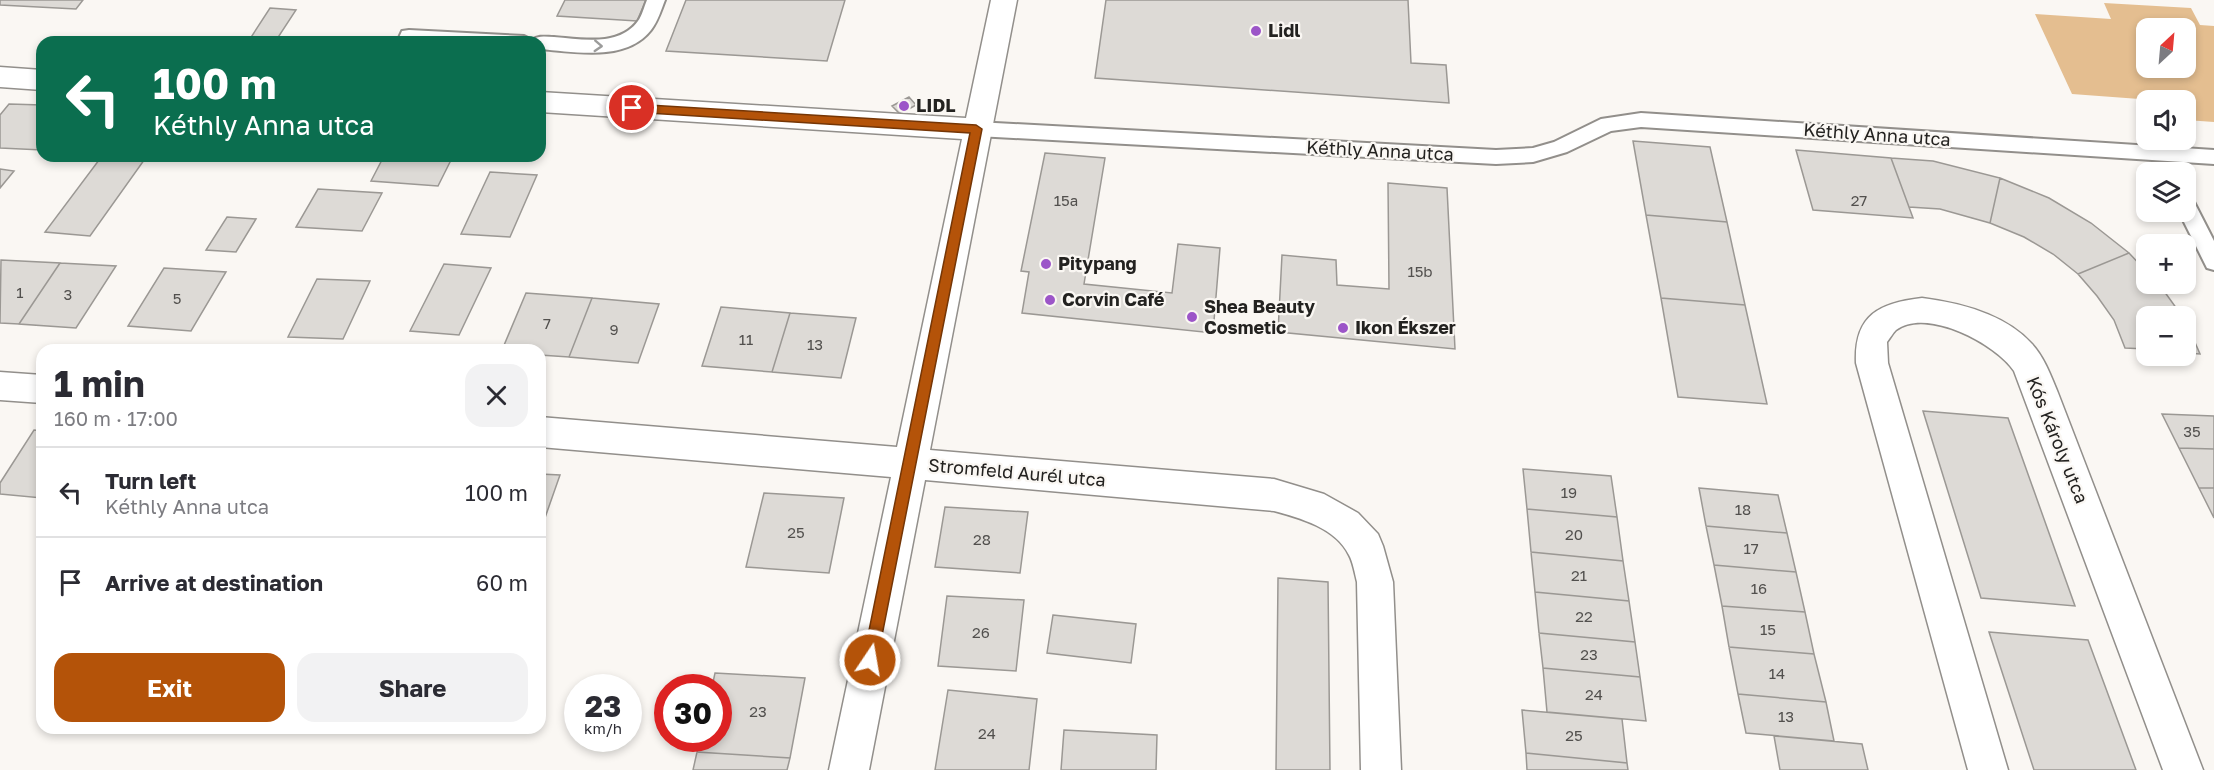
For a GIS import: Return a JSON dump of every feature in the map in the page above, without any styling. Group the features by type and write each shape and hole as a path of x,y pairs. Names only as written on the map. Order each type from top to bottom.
{"street":[{"path":"849,770 976,129 1004,0"},
{"path":"0,77 36,80"},
{"name":"Kéthly Anna utca","path":"546,102 976,129"},
{"name":"Kós Károly utca","path":"1988,770 1872,363 1872,337 1885,319 1917,311 1955,316 1989,328 2019,352 2041,393 2183,770"},
{"path":"0,386 36,389"},
{"name":"Stromfeld Aurél utca","path":"546,433 1274,495 1312,505 1345,524 1365,546 1375,582 1381,770"}],"lane":[{"path":"546,43 609,46 629,38 645,25 656,0"},
{"name":"Kéthly Anna utca","path":"976,129 1496,157 1533,155 1560,147 1608,124 1641,120 2214,158"},
{"path":"2159,154 2163,162"},
{"path":"2194,222 2214,262"}],"shaded area":[{"path":"2104,3 2191,8 2200,25 2214,26 2214,122 2196,121 2196,90 2136,90 2136,99 2072,94 2035,14 2111,19"}],"building":[{"path":"0,0 83,0 76,9 0,5"},
{"path":"565,0 646,0 637,21 557,16"},
{"path":"686,0 845,0 827,61 666,51"},
{"name":"Lidl","path":"1106,0 1408,0 1411,63 1446,65 1449,103 1095,78"},
{"path":"270,8 296,10 279,36 252,36"},
{"name":"LIDL","path":"909,97 916,105 900,114 892,106"},
{"path":"9,104 36,105 36,150 0,148 0,115"},
{"path":"1633,141 1710,147 1727,222 1646,215"},
{"path":"1796,150 1891,158 1913,218 1813,210"},
{"path":"1045,153 1105,158 1084,284 1172,293 1178,244 1220,248 1213,333 1022,313 1029,272 1021,271"},
{"path":"1891,158 1933,161 2000,178 1990,223 1940,209 1909,207"},
{"path":"98,162 143,162 90,236 45,232"},
{"path":"381,162 450,162 438,186 371,181"},
{"path":"0,169 14,171 0,188"},
{"path":"490,172 537,175 510,237 461,234"},
{"path":"2000,178 2049,198 2091,223 2129,253 2078,274 2053,254 2024,237 1990,223"},
{"path":"1388,183 1447,188 1455,349 1278,332 1282,255 1336,260 1337,285 1389,289"},
{"path":"318,189 382,193 362,231 296,227"},
{"path":"1646,215 1727,222 1745,305 1661,298"},
{"path":"227,217 256,219 236,252 206,250"},
{"path":"2129,253 2136,260 2136,294 2166,294 2175,306 2136,306 2136,349 2125,348 2114,320 2078,274"},
{"path":"1,260 60,263 19,324 0,323"},
{"path":"60,263 116,266 76,328 19,324"},
{"path":"444,264 491,268 459,335 410,331"},
{"path":"164,268 226,272 191,331 128,326"},
{"path":"317,279 370,281 343,339 288,337"},
{"path":"526,293 592,298 569,357 546,355 546,344 505,344"},
{"path":"592,298 659,304 638,363 569,357"},
{"path":"1661,298 1745,305 1767,404 1678,397"},
{"path":"721,307 790,313 772,372 702,366"},
{"path":"790,313 856,318 841,378 772,372"},
{"path":"1923,411 2008,418 2075,606 1981,598"},
{"path":"2162,414 2214,416 2214,449 2179,448"},
{"path":"36,430 36,497 0,494 0,483"},
{"path":"2179,448 2214,449 2214,488 2199,488"},
{"path":"1523,469 1611,476 1617,517 1527,509"},
{"path":"546,474 560,475 546,515"},
{"path":"1699,488 1778,495 1787,533 1706,526"},
{"path":"2199,488 2214,488 2214,518"},
{"path":"764,493 844,498 829,573 746,567"},
{"path":"945,507 1028,512 1020,573 935,567"},
{"path":"1527,509 1617,517 1623,561 1531,552"},
{"path":"1706,526 1787,533 1796,572 1714,565"},
{"path":"1531,552 1623,561 1629,601 1535,592"},
{"path":"1714,565 1796,572 1805,612 1722,606"},
{"path":"1278,578 1328,582 1330,770 1276,770"},
{"path":"1535,592 1629,601 1635,642 1539,633"},
{"path":"947,596 1024,600 1016,671 938,666"},
{"path":"1722,606 1805,612 1814,654 1729,647"},
{"path":"1053,615 1136,624 1131,663 1047,653"},
{"path":"1989,632 2088,640 2136,770 2034,770"},
{"path":"1539,633 1635,642 1640,677 1543,668"},
{"path":"1729,647 1814,654 1826,702 1738,694"},
{"path":"1543,668 1640,677 1646,721 1547,712"},
{"path":"715,673 805,678 790,758 697,752 732,752 732,674"},
{"path":"948,690 1037,699 1029,770 935,770"},
{"path":"1738,694 1826,702 1834,741 1746,733"},
{"path":"1522,710 1622,719 1627,763 1526,753"},
{"path":"1064,730 1157,735 1156,770 1061,770"},
{"path":"1774,736 1862,744 1868,770 1780,770"},
{"path":"697,752 790,758 787,770 693,770"},
{"path":"1526,753 1627,763 1628,770 1527,770"}],"place":[{"name":"Lidl","path":"1256,31"},
{"name":"LIDL","path":"904,106"},
{"name":"Pitypang","path":"1046,264"},
{"name":"Corvin Café","path":"1050,300"},
{"name":"Shea Beauty Cosmetic","path":"1192,317"},
{"name":"Ikon Ékszer","path":"1343,328"}],"route":[{"path":"632,108 976,129 870,660"}]}
